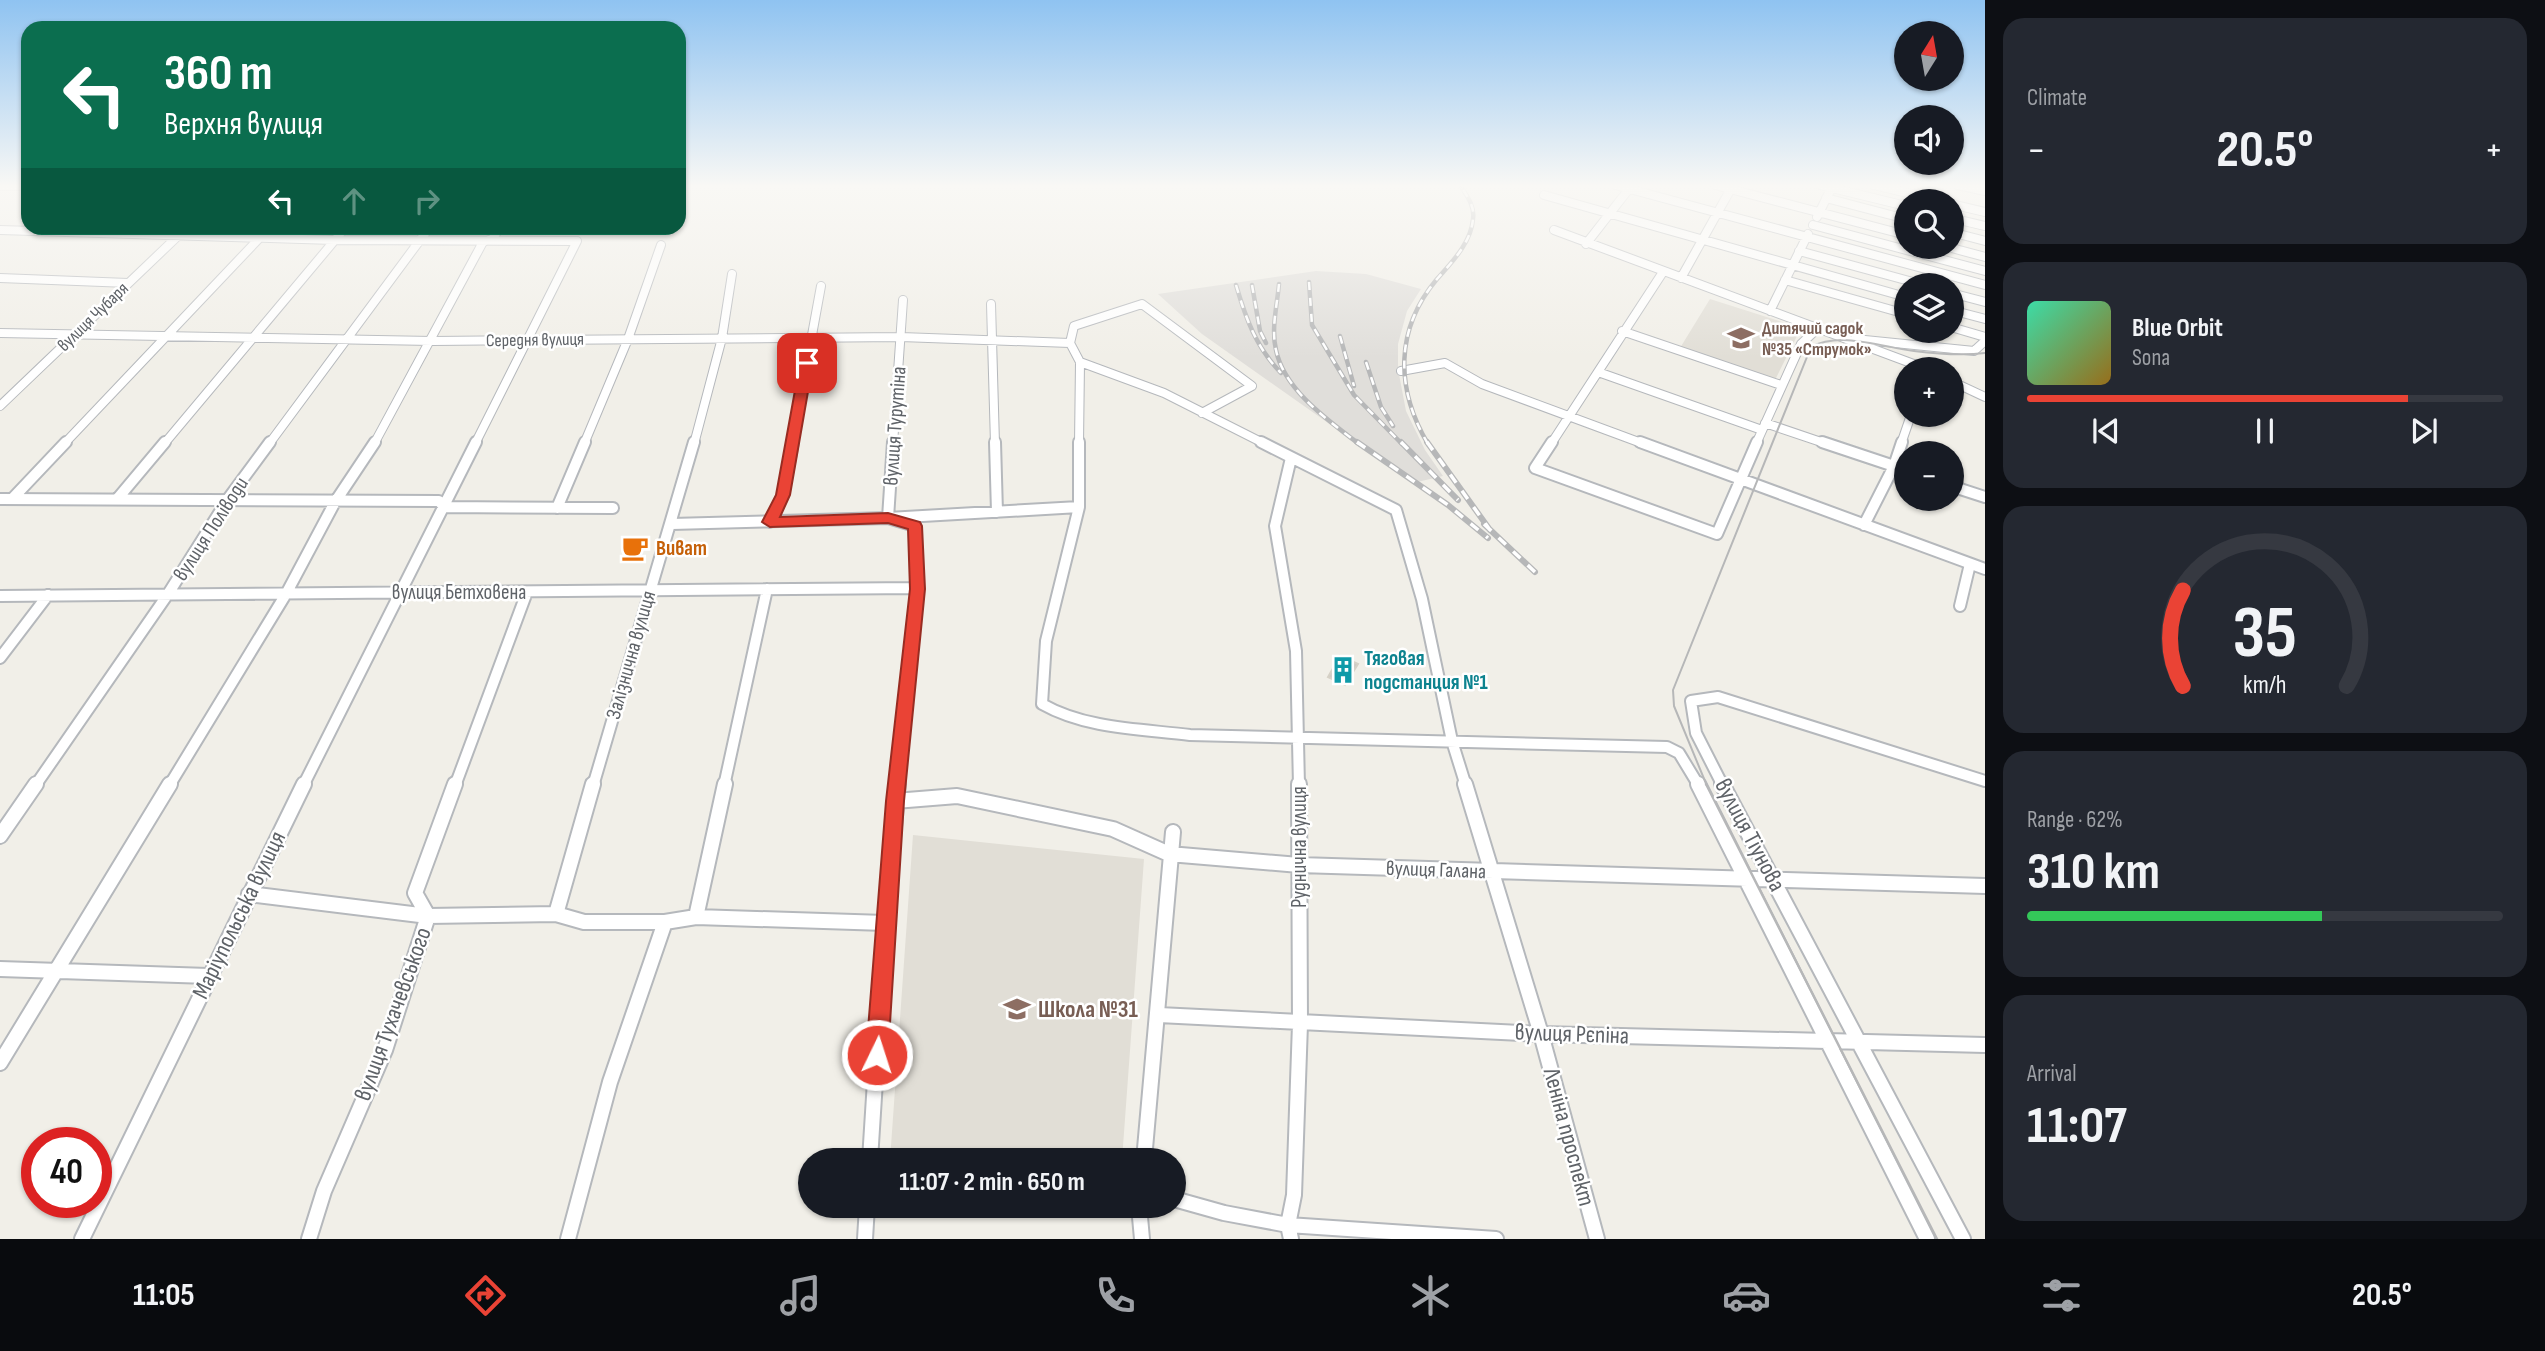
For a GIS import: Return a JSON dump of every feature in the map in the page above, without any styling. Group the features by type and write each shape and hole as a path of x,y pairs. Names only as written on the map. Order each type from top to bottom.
{"street":[{"name":"вулиця Чубаря","path":"0,406 170,243"},
{"path":"12,499 254,243"},
{"path":"118,498 332,243"},
{"name":"вулиця Поліводи","path":"0,836 168,594 228,499 415,243"},
{"path":"0,1063 286,594 335,502 380,434 483,243"},
{"path":"444,507 576,243"},
{"path":"1681,278 1700,243"},
{"path":"1711,243 1894,294"},
{"path":"1770,311 1804,243"},
{"path":"1824,243 1985,285"},
{"path":"1880,243 1985,271"},
{"path":"1586,244 1894,357"},
{"path":"558,508 628,339 661,245"},
{"path":"1800,251 1894,277"},
{"path":"1964,251 1985,257"},
{"path":"1663,272 1535,468 1717,534 1781,385 1801,344 1817,329"},
{"name":"Залізнична вулиця","path":"556,914 649,591 672,524 722,338 732,274"},
{"path":"0,278 128,283"},
{"path":"1785,280 1894,311"},
{"path":"770,522 783,495 821,286"},
{"path":"1964,296 1985,302"},
{"name":"вулиця Турутіна","path":"888,518 903,300"},
{"path":"991,304 997,512"},
{"path":"1202,413 1252,386 1142,304 1074,326 1070,343 1080,362 1079,508 1046,641 1042,704 1055,714 1133,729 1190,734 1452,741"},
{"path":"1964,313 1985,319"},
{"path":"1622,331 1781,385"},
{"path":"1842,338 1974,351 1985,339 1964,332"},
{"name":"Середня вулиця","path":"0,333 249,339 345,337 432,341 901,337 1070,343"},
{"path":"1080,362 1164,393 1291,458"},
{"path":"1401,371 1445,363 1482,384 1985,569"},
{"path":"1598,372 1894,466 1864,525"},
{"path":"1964,387 1985,397"},
{"name":"Леніна проспект","path":"1291,458 1396,510 1422,599 1452,741 1541,1034 1597,1239"},
{"name":"Руднична вулиця","path":"1289,1232 1294,1195 1300,1024 1299,736 1296,650 1275,526 1291,458"},
{"path":"1964,490 1985,497"},
{"path":"0,499 439,501 444,507 613,508"},
{"name":"Маріупольська вулиця","path":"82,1239 208,976 444,507"},
{"path":"672,524 888,518 1079,508"},
{"path":"871,1148 895,801 917,589 915,526 888,518"},
{"path":"1960,607 1970,564"},
{"path":"696,916 767,589"},
{"name":"вулиця Бетховена","path":"0,596 917,589"},
{"name":"вулиця Тухачевського","path":"309,1239 324,1191 385,1050 428,916 415,893 527,592"},
{"path":"0,658 48,595"},
{"name":"вулиця Тіунова","path":"1963,1239 1697,730 1689,709 1691,701 1718,696 1985,781"},
{"name":"вулиця Тіунова","path":"1452,741 1667,747 1679,753 1688,765 1927,1239"},
{"name":"вулиця Галана","path":"895,801 957,796 1113,829 1169,854 1300,865 1985,887"},
{"path":"1145,1148 1173,832"},
{"path":"249,894 428,916 556,914 584,922 665,922 696,916 885,923"},
{"path":"569,1239 610,1082 665,922"},
{"path":"0,969 208,976"},
{"name":"вулиця Рєпіна","path":"1159,1015 1541,1034 1859,1044 1985,1045"},
{"path":"1186,1202 1289,1232 1496,1239"},
{"path":"865,1239 866,1218"},
{"path":"1140,1218 1142,1239"}],"shaded area":[{"path":"1316,271 1366,274 1421,289 1407,311 1398,344 1398,369 1406,411 1425,450 1443,476 1413,483 1202,334 1158,294"},
{"name":"Дитячий садок №35 «Струмок»","path":"1710,299 1801,328 1775,380 1680,348"},
{"name":"Школа №31","path":"913,835 1144,859 1123,1148 891,1148"}],"building":[{"name":"Виват","path":"629,541 645,541 640,555 624,555"},
{"name":"Тяговая подстанция №1","path":"1340,656 1358,664 1345,685 1328,677"}],"tram line":[{"path":"1707,786 1674,706 1673,690 1811,347 1822,342 1848,340 1932,353 1985,353"},
{"path":"1707,786 1937,1239"}],"railway":[{"path":"1428,444 1417,423 1405,380 1407,338 1423,298 1465,243"},
{"path":"1309,282 1312,325 1354,395 1402,444"},
{"path":"1279,284 1274,334 1281,365 1309,403 1359,444"},
{"path":"1236,285 1253,332 1281,373"},
{"path":"1252,285 1260,331 1266,343"},
{"path":"1340,336 1354,386"},
{"path":"1366,362 1381,407 1393,426"},
{"path":"1357,442 1448,505 1488,538"},
{"path":"1401,442 1458,500"},
{"path":"1427,442 1489,529"},
{"path":"1484,524 1489,529"},
{"path":"1489,529 1535,572"}],"place":[{"name":"Дитячий садок №35 «Струмок»","path":"1741,338"},
{"name":"Виват","path":"635,548"},
{"name":"Тяговая подстанция №1","path":"1343,670"},
{"name":"Школа №31","path":"1017,1009"}],"route":[{"path":"807,363 783,495 770,522 888,518 915,526 917,589 895,801 877,1055"}]}
